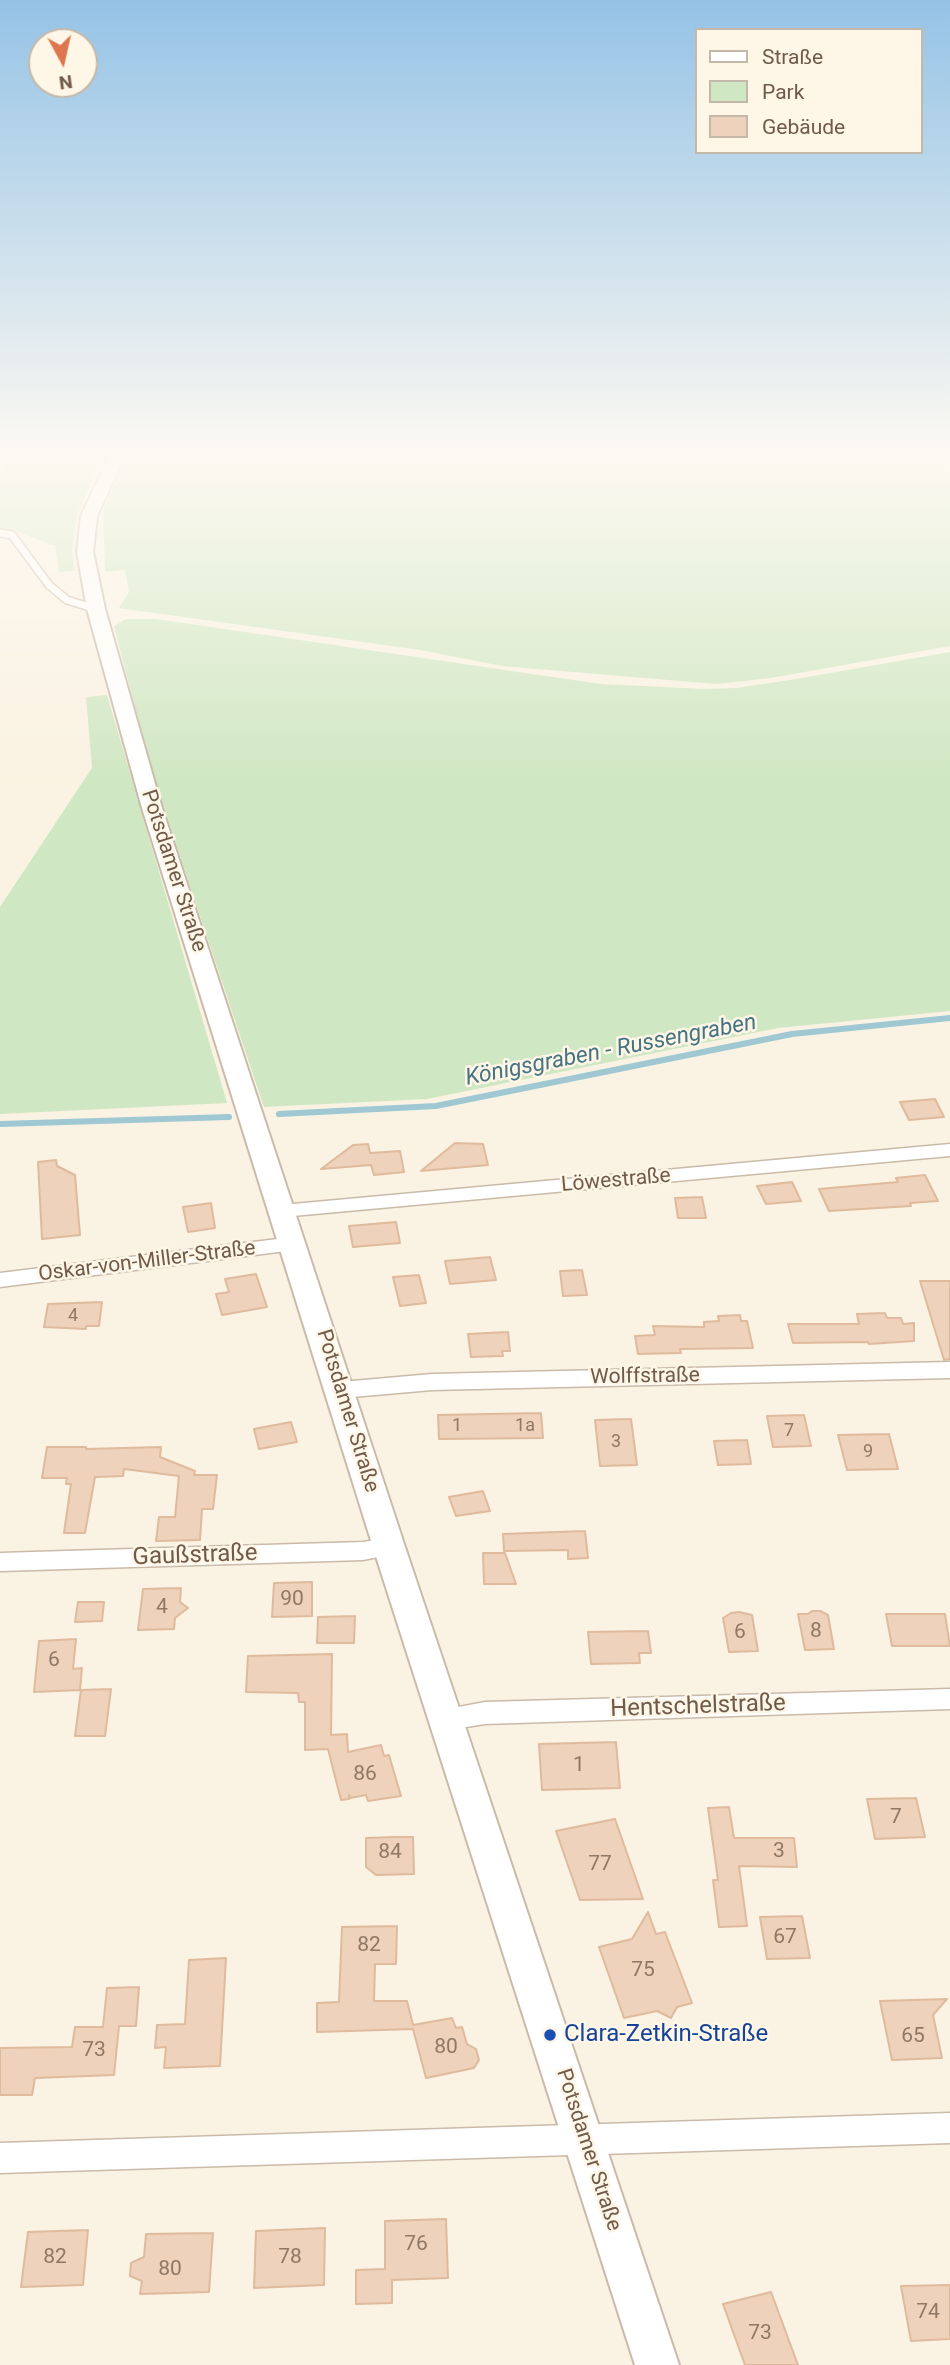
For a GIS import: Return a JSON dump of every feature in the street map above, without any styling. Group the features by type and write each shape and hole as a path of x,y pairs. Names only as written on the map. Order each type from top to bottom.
{"street":[{"name":"Potsdamer Straße","path":"87,564 96,608 152,808 341,1390 389,1547 586,2141 657,2365"},
{"name":"Löwestraße","path":"282,1211 950,1150"},
{"name":"Oskar-von-Miller-Straße","path":"0,1280 294,1244"},
{"name":"Wolffstraße","path":"341,1390 432,1382 950,1370"},
{"name":"Gaußstraße","path":"0,1562 349,1551 389,1547"},
{"name":"Hentschelstraße","path":"447,1719 485,1713 950,1699"},
{"path":"0,2158 950,2128"}],"lane":[{"path":"34,564 50,585 67,600 77,606 96,608"}],"green space":[{"path":"58,564 74,564 75,571 59,572"},
{"path":"105,564 950,564 950,646 771,678 716,684 502,666 420,650 119,608 129,592 125,570 105,572"},
{"path":"126,619 156,619 601,684 705,689 737,688 950,652 950,1011 778,1028 427,1099 264,1107 151,770 114,626"},
{"path":"107,695 227,1103 0,1114 0,907 92,768 86,697"}],"building":[{"path":"935,1099 944,1117 909,1120 900,1102"},
{"path":"455,1143 483,1144 488,1165 421,1171"},
{"path":"368,1144 370,1153 400,1151 404,1172 374,1175 371,1165 321,1169 353,1145"},
{"path":"56,1160 57,1166 75,1175 80,1235 42,1239 38,1162"},
{"path":"925,1175 938,1201 910,1203 911,1206 829,1211 819,1189 898,1182 896,1178"},
{"path":"792,1182 801,1201 766,1204 757,1186"},
{"path":"702,1197 706,1218 678,1218 675,1198"},
{"path":"211,1203 215,1228 188,1232 183,1207"},
{"path":"396,1222 400,1243 353,1247 349,1226"},
{"path":"490,1257 496,1280 450,1284 445,1261"},
{"path":"582,1270 587,1295 563,1296 560,1271"},
{"path":"256,1274 267,1307 222,1315 216,1294 229,1292 225,1279"},
{"path":"419,1275 426,1303 400,1306 393,1277"},
{"path":"920,1281 950,1281 950,1359 944,1360"},
{"path":"102,1302 99,1326 86,1326 86,1329 44,1327 48,1304"},
{"path":"885,1313 887,1318 901,1318 903,1324 914,1323 914,1341 869,1344 793,1343 788,1324 859,1324 857,1314"},
{"path":"740,1315 741,1321 747,1321 753,1348 680,1349 681,1353 638,1354 635,1336 655,1335 653,1326 704,1327 704,1322 719,1321 718,1316"},
{"path":"508,1332 510,1351 502,1351 503,1356 471,1357 468,1334"},
{"path":"541,1413 543,1438 439,1439 438,1415"},
{"path":"804,1415 811,1446 773,1447 767,1416"},
{"path":"631,1419 637,1465 600,1466 595,1420"},
{"path":"291,1422 297,1442 259,1449 254,1429"},
{"path":"889,1434 898,1469 847,1470 838,1435"},
{"path":"747,1440 751,1464 718,1465 714,1441"},
{"path":"47,1447 161,1447 160,1457 195,1471 194,1475 217,1475 213,1509 202,1509 200,1540 156,1541 159,1517 175,1517 179,1476 124,1469 123,1476 95,1477 85,1533 64,1533 71,1484 66,1484 67,1478 42,1478"},
{"path":"483,1491 490,1511 456,1516 449,1497"},
{"path":"585,1531 588,1558 568,1559 568,1550 504,1551 503,1534"},
{"path":"483,1553 505,1553 516,1584 484,1584"},
{"path":"312,1582 312,1616 272,1617 274,1583"},
{"path":"181,1588 180,1602 188,1608 175,1618 174,1629 138,1630 143,1589"},
{"path":"78,1602 104,1602 102,1621 75,1622"},
{"path":"812,1611 828,1615 834,1649 805,1650 798,1614"},
{"path":"739,1612 752,1615 758,1651 729,1652 723,1618"},
{"path":"886,1614 945,1614 950,1646 892,1646"},
{"path":"355,1616 354,1643 317,1643 318,1617"},
{"path":"648,1631 651,1653 639,1653 640,1663 591,1664 588,1632"},
{"path":"76,1639 73,1669 82,1668 80,1690 34,1692 39,1641"},
{"path":"332,1654 331,1735 347,1734 348,1752 381,1745 384,1756 389,1755 401,1796 368,1801 366,1795 350,1798 349,1795 349,1799 341,1800 328,1749 305,1750 305,1702 299,1702 298,1693 246,1692 248,1656"},
{"path":"111,1689 105,1736 75,1736 81,1690"},
{"path":"616,1742 620,1788 542,1790 539,1744"},
{"path":"916,1798 925,1837 875,1839 867,1799"},
{"path":"729,1807 734,1838 794,1838 797,1867 739,1866 747,1926 719,1927 713,1880 718,1880 708,1808"},
{"path":"615,1819 643,1899 580,1900 556,1831"},
{"path":"413,1837 414,1874 376,1875 366,1867 366,1838"},
{"path":"648,1912 656,1934 665,1932 692,2003 677,2007 671,2018 657,2011 624,2018 599,1947 632,1939"},
{"path":"802,1916 810,1958 767,1959 760,1917"},
{"path":"397,1926 396,1964 375,1964 374,2001 407,2001 413,2025 452,2018 456,2028 462,2027 467,2044 476,2049 479,2060 474,2068 426,2078 413,2029 317,2032 317,2003 339,2002 342,1927"},
{"path":"226,1958 220,2066 164,2068 166,2047 155,2048 157,2025 185,2024 189,1960"},
{"path":"139,1987 136,2026 119,2026 114,2075 35,2078 32,2095 0,2095 0,2048 72,2047 75,2027 103,2027 107,1988"},
{"path":"947,1999 933,2015 942,2058 892,2060 880,2001"},
{"path":"446,2219 448,2278 392,2280 392,2303 356,2304 356,2270 385,2269 385,2221"},
{"path":"325,2228 324,2285 254,2288 256,2231"},
{"path":"88,2230 83,2285 21,2287 28,2232"},
{"path":"213,2233 209,2292 140,2294 142,2281 130,2276 131,2263 144,2257 146,2234"},
{"path":"950,2285 950,2339 911,2341 901,2286"},
{"path":"771,2292 798,2365 745,2365 723,2304"}],"waterway":[{"name":"Königsgraben - Russengraben","path":"279,1114 436,1106 792,1034 950,1018"},
{"path":"0,1124 229,1117"}],"place":[{"name":"Clara-Zetkin-Straße","path":"550,2035"}]}
